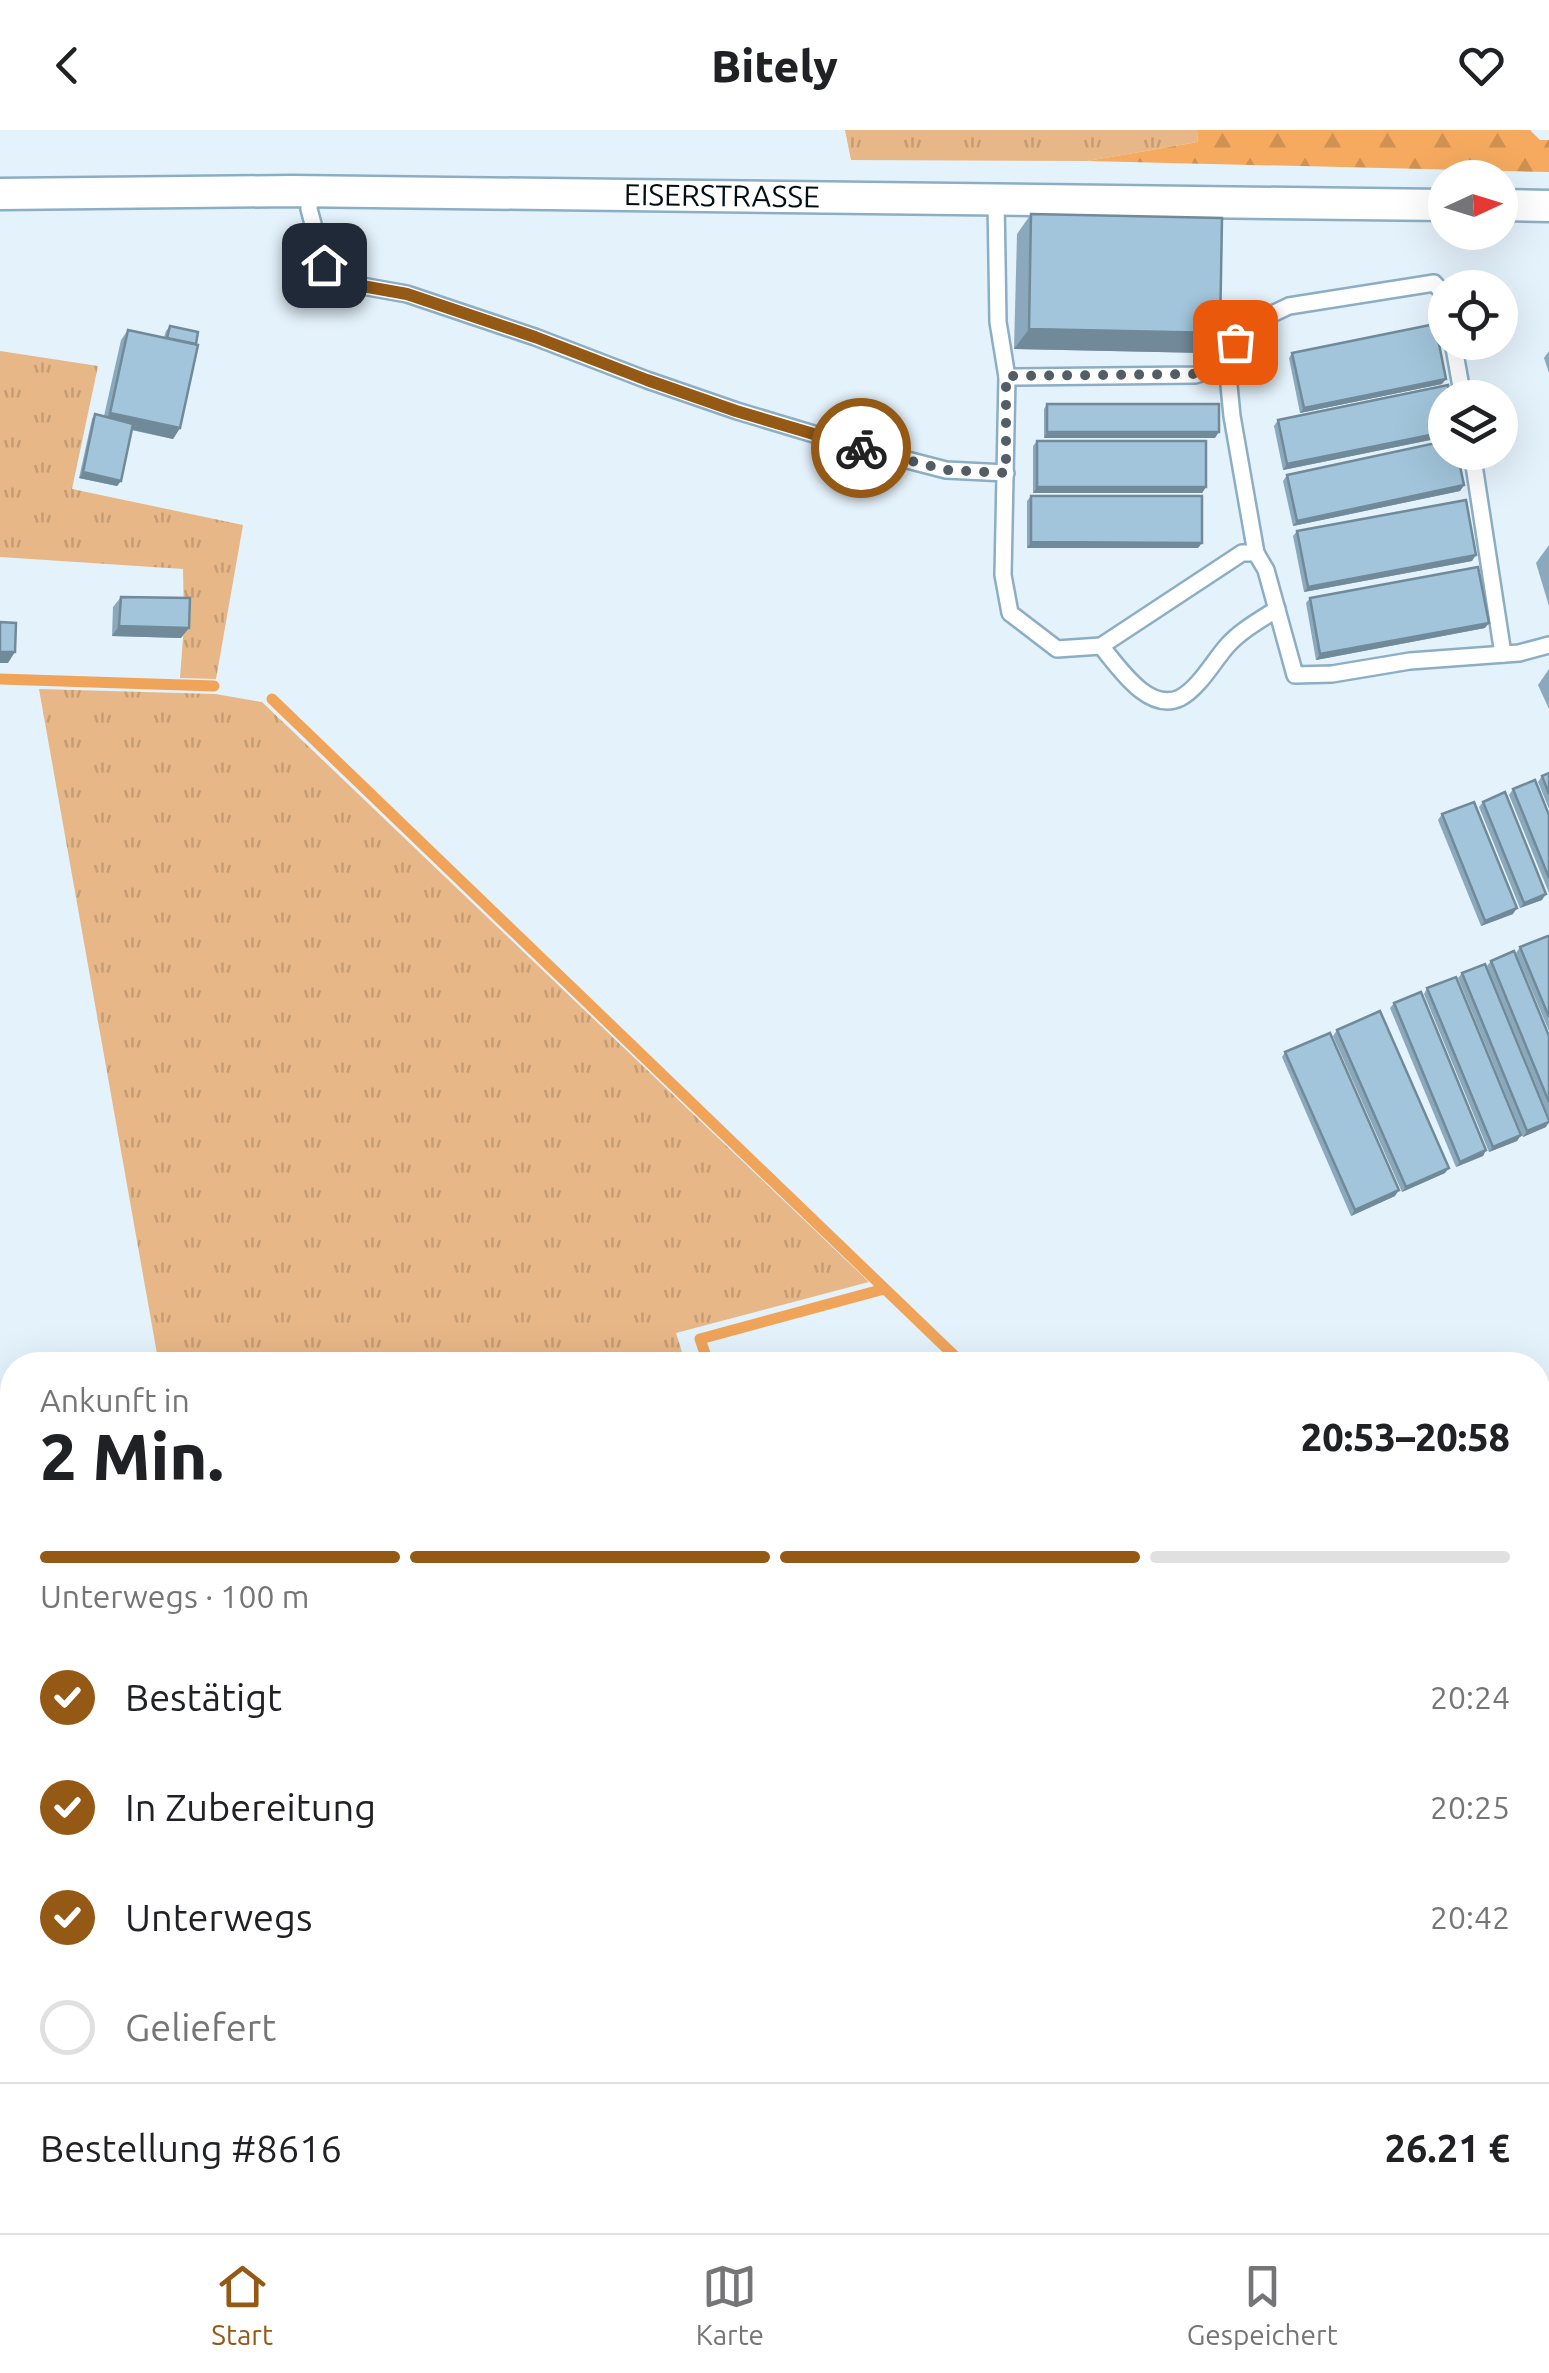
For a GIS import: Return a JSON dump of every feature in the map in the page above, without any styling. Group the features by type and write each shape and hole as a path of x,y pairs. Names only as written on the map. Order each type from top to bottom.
{"street":[{"name":"EISERSTRASSE","path":"0,194 310,191 1428,205"},
{"path":"1518,206 1549,206"}],"lane":[{"path":"310,191 309,209 324,265 351,284 407,294 736,411 857,447 946,470 1006,473"},
{"path":"996,200 998,322 1006,376 1003,575 1010,613 1057,649 1101,646 1242,554 1256,553"},
{"path":"1428,284 1289,306 1254,323 1235,342 1227,365 1256,553 1266,570 1295,675 1519,653 1549,645"},
{"path":"1006,376 1195,374 1227,365"},
{"path":"1475,470 1503,654"},
{"path":"1101,646 1140,692 1163,700 1178,699 1230,642 1276,609"}],"green space":[{"path":"845,130 1197,130 1198,142 1087,161 851,160"},
{"path":"1197,130 1530,130 1540,140 1549,140 1549,172 1518,171 1518,160 1428,160 1428,169 1087,161 1198,142"},
{"path":"0,351 98,366 72,489 243,525 216,679 180,678 183,569 0,557"},
{"path":"39,689 215,694 262,702 869,1282 676,1333 682,1352 157,1352"}],"building":[{"path":"1031,214 1222,218 1220,333 1029,329"},
{"path":"1428,325 1428,360 1442,360 1446,379 1304,408 1292,353"},
{"path":"170,326 198,332 196,344 167,338"},
{"path":"128,330 198,345 180,428 110,413"},
{"path":"1428,389 1428,435 1287,464 1278,420"},
{"path":"1047,404 1219,404 1219,432 1047,432"},
{"path":"95,414 133,424 121,481 83,472"},
{"path":"1037,441 1206,441 1206,487 1037,487"},
{"path":"1428,445 1428,470 1461,470 1464,485 1297,521 1287,475"},
{"path":"1031,496 1202,496 1202,543 1031,542"},
{"path":"1466,500 1476,555 1308,587 1297,531"},
{"path":"1478,567 1489,623 1320,654 1310,598"},
{"path":"121,597 190,598 189,628 119,626"},
{"path":"0,622 16,623 15,652 0,652"},
{"path":"1549,773 1549,794 1542,776"},
{"path":"1535,780 1549,815 1549,878 1513,789"},
{"path":"1505,792 1546,894 1524,903 1483,802"},
{"path":"1474,802 1517,908 1485,921 1442,814"},
{"path":"1549,937 1549,1017 1520,947"},
{"path":"1514,951 1549,1036 1549,1102 1491,961"},
{"path":"1485,964 1549,1120 1527,1131 1462,973"},
{"path":"1456,977 1521,1135 1493,1147 1427,988"},
{"path":"1421,992 1486,1150 1460,1162 1394,1003"},
{"path":"1380,1011 1449,1168 1406,1187 1337,1030"},
{"path":"1330,1033 1399,1190 1355,1210 1285,1052"}],"waterway":[{"path":"0,679 214,686"},
{"path":"272,699 950,1352"},
{"path":"704,1352 700,1339 884,1289"}],"way so far":[{"path":"861,448 946,470 1006,473 1006,376 1195,374 1227,365 1235,342"}],"route":[{"path":"324,265 351,284 407,294 736,411 861,448"}]}
